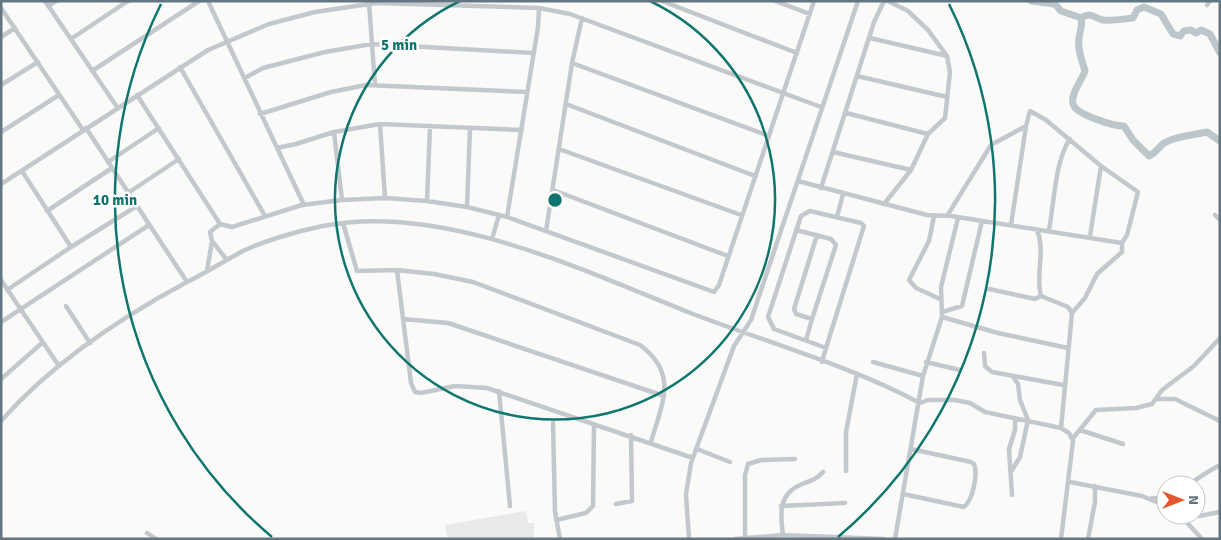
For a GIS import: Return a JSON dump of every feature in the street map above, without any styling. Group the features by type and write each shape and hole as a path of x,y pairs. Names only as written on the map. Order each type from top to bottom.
{"street":[{"path":"44,1 117,107"},
{"path":"48,6 56,1"},
{"path":"71,39 128,1"},
{"path":"92,71 199,1"},
{"path":"208,1 304,205"},
{"path":"507,217 533,53 536,8 532,1"},
{"path":"662,1 797,54"},
{"path":"775,1 810,14"},
{"path":"137,95 220,224 232,227 304,205 342,200 384,198 427,201 467,207 507,217 714,292 719,285 814,1"},
{"path":"689,539 686,494 693,458 734,346 750,320 858,1"},
{"path":"821,188 857,76 884,1"},
{"path":"884,204 911,170 928,134 945,118 950,72 947,56 928,30 908,11 888,1"},
{"path":"369,2 375,85"},
{"path":"1,184 117,107 180,67 226,41 269,24 315,12 369,2 536,8 582,18 821,107"},
{"path":"1,8 59,95 108,162 187,282"},
{"path":"546,230 572,63 582,18"},
{"path":"1,37 15,28"},
{"path":"870,38 947,56"},
{"path":"245,78 263,68 325,52 372,44 533,53"},
{"path":"1,84 38,62"},
{"path":"572,63 769,136"},
{"path":"180,67 265,216"},
{"path":"857,76 947,97"},
{"path":"260,114 331,92 375,85 526,92"},
{"path":"1,132 59,95"},
{"path":"566,104 755,176"},
{"path":"1011,225 1028,113 1032,111 1070,139 1101,166 1138,192 1127,235 1122,243 1122,252 1097,274 1085,298 1072,313 1063,385 1061,428"},
{"path":"846,113 928,134"},
{"path":"277,148 334,132 380,124 522,130"},
{"path":"380,124 384,198"},
{"path":"427,201 430,126"},
{"path":"947,216 991,145 1026,126"},
{"path":"108,162 159,128"},
{"path":"467,207 470,129"},
{"path":"334,132 342,200"},
{"path":"1050,230 1062,158 1070,139"},
{"path":"559,149 741,215"},
{"path":"833,152 911,170"},
{"path":"128,192 178,159"},
{"path":"1090,236 1101,166"},
{"path":"47,211 112,168"},
{"path":"22,171 71,247"},
{"path":"798,181 934,216 947,216 1038,230 1050,230 1122,243"},
{"path":"552,190 728,256"},
{"path":"837,217 843,194"},
{"path":"7,290 137,206"},
{"path":"822,362 865,230 861,223 805,212 801,216 796,230 768,317 774,329 826,348"},
{"path":"492,239 499,215"},
{"path":"1215,215 1220,220"},
{"path":"934,216 928,241 909,280 916,288 940,300"},
{"path":"895,539 920,403 923,376 942,314 940,300 943,277 958,218"},
{"path":"942,314 962,306 982,221"},
{"path":"1,421 14,406 59,366 90,343 159,297 252,247 316,228 343,223 399,222 448,228 492,239 554,260 743,334 857,374 920,403 928,400 955,400 970,404 985,412 1061,428 1073,438"},
{"path":"343,223 357,271 397,270 434,274 473,282 631,340 648,351 660,365 665,380 664,396 651,442"},
{"path":"208,271 212,241 210,232 220,224"},
{"path":"2,321 149,225"},
{"path":"796,230 831,239 835,242 836,247 806,340"},
{"path":"1038,230 1042,250 1039,268 1041,296"},
{"path":"812,320 796,314 794,309 817,236"},
{"path":"212,241 227,260"},
{"path":"397,270 411,384 415,392 421,393 455,386 472,386 499,391 631,435 693,458"},
{"path":"1,280 59,366"},
{"path":"989,289 1035,299 1041,296 1068,307 1072,313"},
{"path":"66,306 90,343"},
{"path":"942,314 998,333 1068,348"},
{"path":"403,319 448,323 664,396"},
{"path":"1061,539 1070,482 1073,438 1092,412 1096,410 1142,407 1152,404 1162,390 1194,366 1220,338"},
{"path":"1,379 42,343"},
{"path":"984,354 988,370 1014,378 1063,385"},
{"path":"873,362 923,376"},
{"path":"926,362 960,370"},
{"path":"846,471 846,432 857,374"},
{"path":"1012,470 1020,456 1028,420 1020,400 1018,384 1014,378"},
{"path":"499,391 510,506"},
{"path":"1156,399 1175,399 1220,421"},
{"path":"1012,495 1012,470 1009,447 1015,430 1015,418"},
{"path":"553,423 556,520 560,539"},
{"path":"556,520 586,513 593,506 594,424"},
{"path":"1080,430 1123,444"},
{"path":"616,504 632,501 631,435"},
{"path":"696,449 730,462"},
{"path":"903,494 964,507 969,501 976,472 974,464 970,462 911,449"},
{"path":"745,538 745,475 748,464 761,460 795,459"},
{"path":"1203,475 1205,472 1220,465"},
{"path":"783,535 781,506 791,490 817,478 823,472"},
{"path":"1070,482 1095,486 1156,502"},
{"path":"1088,539 1095,502 1095,486"},
{"path":"1147,498 1156,498"},
{"path":"781,506 845,503"},
{"path":"1206,515 1220,512"},
{"path":"1189,525 1202,539"},
{"path":"147,533 156,539"},
{"path":"735,539 783,535 884,539"}],"shaded area":[{"path":"526,511 528,523 534,523 534,539 448,539 445,525"}],"waterway":[{"path":"1031,1 1055,4 1061,11 1081,18 1082,26 1079,46 1085,71 1073,96 1073,104 1081,112 1104,122 1124,126 1133,140 1149,156 1164,143 1185,136 1207,132 1220,141"},
{"path":"1081,18 1088,15 1106,20 1133,18 1137,10 1144,7 1161,14 1173,34 1180,36 1184,31 1191,30 1196,33 1201,30 1210,34 1220,53"}]}
